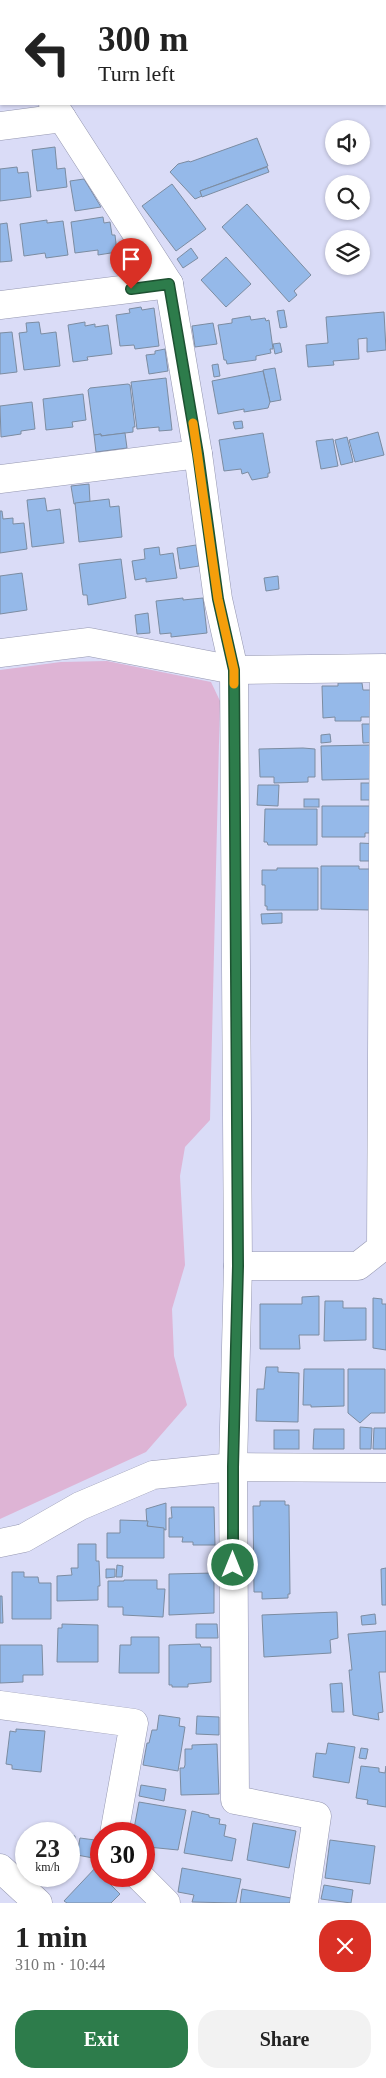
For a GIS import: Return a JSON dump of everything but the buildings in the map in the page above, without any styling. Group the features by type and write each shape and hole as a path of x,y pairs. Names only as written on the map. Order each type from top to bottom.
{"street":[{"path":"0,126 57,111 169,284 198,454 218,599 234,670 238,1266 233,1467 235,1800 316,1816 304,1903"},
{"path":"0,305 169,284"},
{"path":"0,479 198,454"},
{"path":"0,653 89,642 234,670 384,668 381,1248 358,1266 238,1266"},
{"path":"0,1544 24,1538 80,1506 153,1475 233,1467 386,1468"},
{"path":"0,1705 134,1724 116,1822"},
{"path":"0,1868 38,1903"},
{"path":"150,1887 166,1903"}],"shaded area":[{"path":"107,661 211,682 220,701 210,1120 185,1147 180,1176 185,1265 172,1309 174,1356 187,1405 146,1452 0,1519 0,670 61,662"}],"slow traffic":[{"path":"193,423 218,599 234,670 234,684"}],"route":[{"path":"131,289 169,284 198,454 218,599 234,670 238,1266 233,1467 233,1565"}]}
